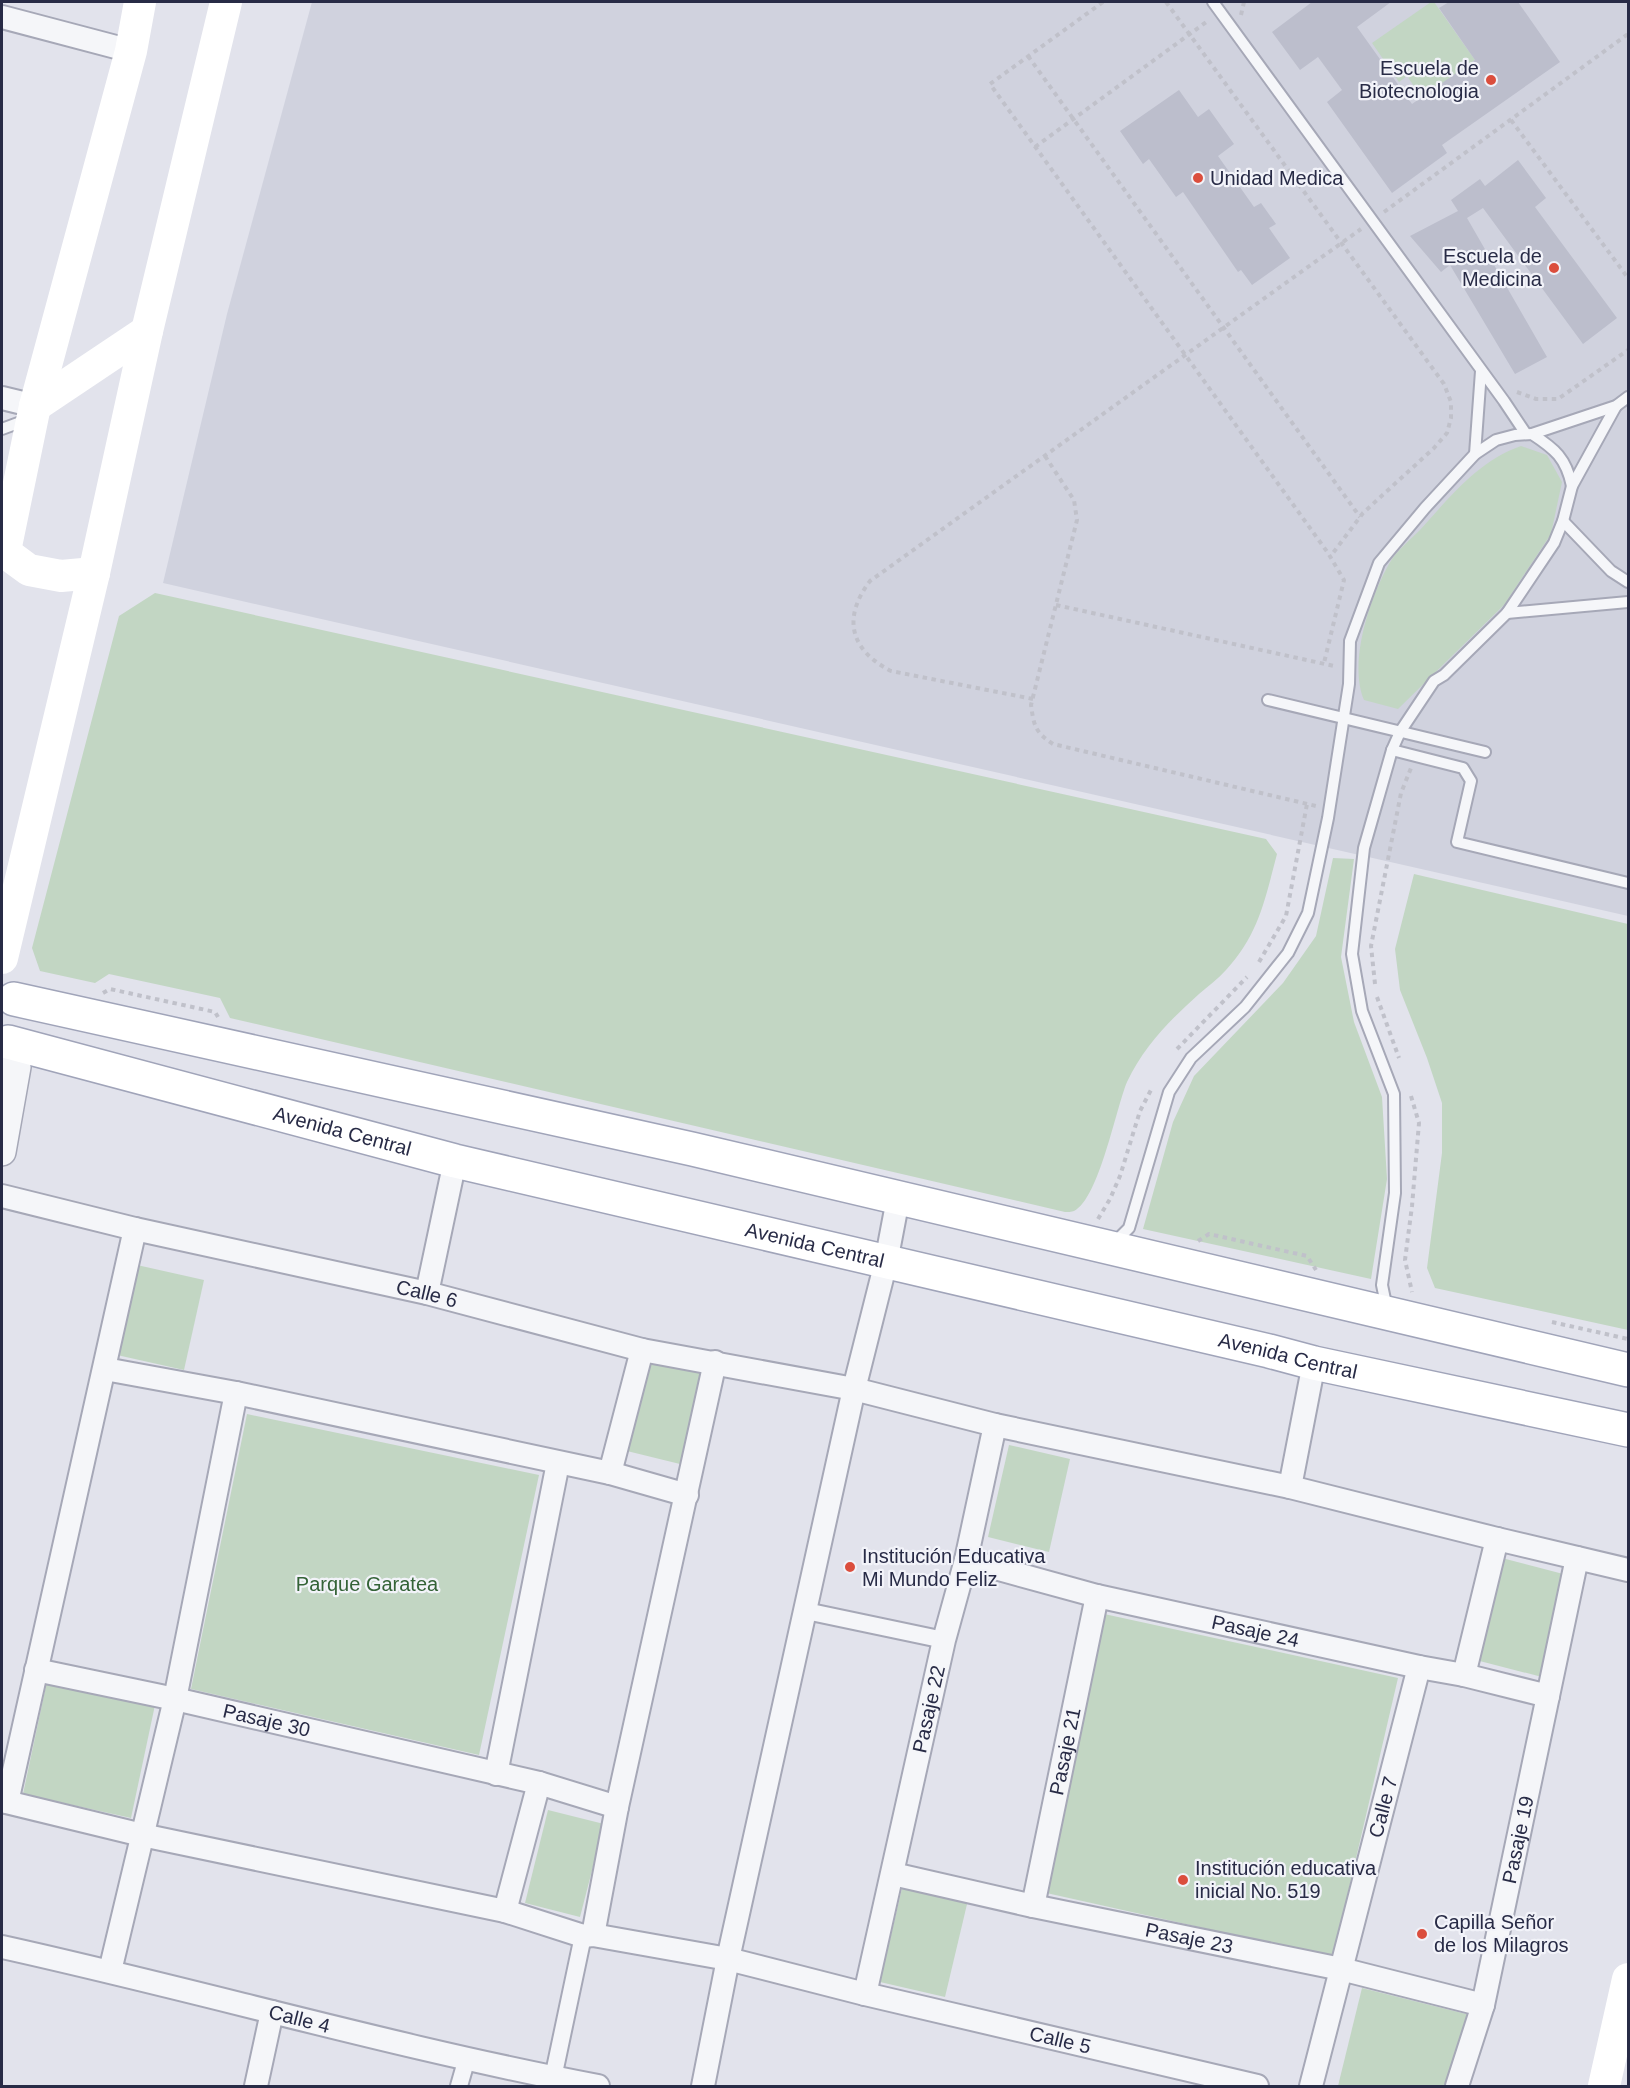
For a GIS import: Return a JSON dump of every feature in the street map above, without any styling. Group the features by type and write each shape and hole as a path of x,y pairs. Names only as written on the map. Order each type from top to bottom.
{"main road":[{"path":"94,573 60,576 29,570 4,540 34,412 131,51 140,2"},
{"path":"2,958 226,2"},
{"path":"34,412 147,332"},
{"path":"8,993 898,1199 1102,1236 1387,1312 1629,1370"},
{"path":"4,1045 15,1033 19,1022 18,1010 8,993"},
{"name":"Avenida Central","path":"4,1045 455,1161 1314,1363 1629,1430"},
{"path":"1604,2086 1629,1979"}],"street":[{"path":"2,17 131,51"},
{"path":"2,398 34,412"},
{"path":"2,1152 17,1067 4,1045"},
{"path":"427,1293 455,1161"},
{"name":"Calle 6","path":"2,1196 135,1229 427,1293 642,1350 854,1389 995,1425 1290,1487 1629,1570"},
{"path":"703,2086 854,1389 886,1262 898,1199"},
{"path":"4,1802 105,1369 135,1229"},
{"path":"610,1473 642,1350"},
{"path":"553,2078 617,1807 715,1362"},
{"path":"1290,1487 1314,1363"},
{"path":"105,1369 236,1393 610,1473 687,1495"},
{"path":"110,1971 175,1699 236,1393"},
{"name":"Pasaje 22","path":"865,1994 944,1640 966,1560 995,1425"},
{"path":"496,1774 558,1463"},
{"path":"1464,1675 1497,1539"},
{"name":"Pasaje 19","path":"1457,2086 1483,2005 1577,1558"},
{"name":"Pasaje 24","path":"966,1560 1097,1596 1464,1675 1548,1696"},
{"name":"Pasaje 21","path":"1033,1906 1097,1596"},
{"path":"806,1611 944,1640"},
{"name":"Calle 7","path":"1311,2086 1419,1667"},
{"name":"Pasaje 30","path":"36,1670 175,1699 539,1783 617,1807"},
{"path":"506,1911 539,1783"},
{"name":"Calle 5","path":"4,1802 142,1835 506,1911 588,1935 729,1959 865,1994 1257,2086"},
{"name":"Pasaje 23","path":"893,1875 1341,1969 1483,2005"},
{"name":"Calle 4","path":"2,1947 467,2058 598,2086"},
{"path":"256,2086 272,2012"},
{"path":"459,2086 467,2058"}],"lane":[{"path":"1213,2 1529,434 1555,449 1568,470 1572,486"},
{"path":"1474,454 1481,371"},
{"path":"1102,1236 1129,1228 1169,1092 1191,1058 1245,1007 1288,953 1308,913 1344,719 1350,669 1350,641 1379,563 1474,454 1496,441 1515,435 1529,434 1616,406 1629,397"},
{"path":"1387,1312 1383,1285 1395,1193 1394,1094 1362,1011 1352,954 1364,848 1392,750 1400,732 1434,681 1444,675 1508,613 1554,543 1563,521 1572,486 1616,406"},
{"path":"2,429 34,412"},
{"path":"1563,521 1611,571 1629,582"},
{"path":"1508,613 1629,603"},
{"path":"1268,700 1485,752"},
{"path":"1392,750 1462,768 1471,781 1456,842 1629,883"}],"path":[{"path":"1103,2 990,84 1330,557 1344,580 1324,663"},
{"path":"1166,2 1444,384 1451,402 1451,418 1447,433 1360,517 1330,557"},
{"path":"1035,147 1221,12"},
{"path":"1033,699 891,671 876,663 861,649 852,614 859,596 870,581 1629,34"},
{"path":"1028,57 1360,517"},
{"path":"1511,120 1629,278"},
{"path":"1511,390 1536,399 1558,399 1629,350"},
{"path":"1045,456 1074,500 1077,520 1031,705 1033,720 1040,735 1053,744 1329,809"},
{"path":"1056,605 1350,669"},
{"path":"1401,1064 1376,994 1371,946 1401,794 1415,756"},
{"path":"1174,1053 1179,1044 1255,969 1286,916 1306,804"},
{"path":"1102,1236 1110,1199 1120,1176 1140,1111 1154,1086"},
{"path":"1410,1093 1419,1123 1405,1260 1413,1292"}],"shaded area":[{"path":"312,2 1628,2 1628,916 163,583 227,314"}],"green space":[{"path":"1434,2 1475,60 1422,98 1407,76 1399,82 1372,43"},
{"path":"1521,446 1547,455 1562,482 1551,534 1504,605 1398,709 1364,700 1358,668 1363,630 1375,594 1392,559 1478,470"},
{"path":"155,593 1266,839 1277,854 1259,915 1246,943 1226,970 1168,1024 1141,1057 1127,1082 1099,1172 1083,1203 1072,1212 230,1018 220,998 109,974 95,983 40,971 32,948 119,616"},
{"path":"1333,858 1354,859 1341,957 1354,1022 1382,1097 1387,1179 1371,1279 1143,1229 1173,1122 1194,1076 1283,983 1316,936"},
{"path":"1414,874 1628,924 1628,1330 1435,1288 1427,1268 1442,1153 1442,1103 1400,990 1395,949"},
{"path":"137,1265 204,1280 184,1370 117,1355"},
{"path":"649,1357 706,1370 684,1465 627,1451"},
{"name":"Parque Garatea","path":"247,1414 539,1475 479,1755 191,1689"},
{"path":"1009,1445 1070,1459 1049,1552 988,1537"},
{"path":"1498,1557 1567,1575 1542,1677 1472,1659"},
{"path":"1095,1612 1398,1678 1333,1957 1042,1892"},
{"path":"47,1681 155,1705 131,1818 23,1794"},
{"path":"548,1810 604,1824 580,1917 525,1903"},
{"path":"903,1884 968,1900 945,1997 880,1982"},
{"path":"1362,1988 1470,2015 1453,2086 1338,2086"}],"building":[{"path":"1312,2 1391,2 1357,27 1412,104 1475,60 1439,8 1449,2 1518,2 1560,62 1442,145 1447,153 1392,193 1327,102 1342,90 1318,57 1300,70 1272,32"},
{"name":"Unidad Medica","path":"1179,90 1198,117 1209,109 1234,144 1218,156 1254,207 1261,203 1276,224 1269,228 1290,258 1252,285 1241,270 1238,272 1183,192 1176,197 1149,159 1143,164 1120,131"},
{"name":"Escuela de Medicina","path":"1518,160 1546,198 1535,207 1617,318 1583,344 1483,208 1467,218 1547,357 1515,374 1450,265 1441,272 1410,236 1458,211 1451,200 1480,179 1485,186"}],"place":[{"name":"Escuela de Biotecnologia","path":"1491,80"},
{"name":"Unidad Medica","path":"1198,178"},
{"name":"Escuela de Medicina","path":"1554,268"},
{"name":"Institución Educativa Mi Mundo Feliz","path":"850,1567"},
{"name":"Institución educativa inicial No. 519","path":"1183,1880"},
{"name":"Capilla Señor de los Milagros","path":"1422,1934"}]}
